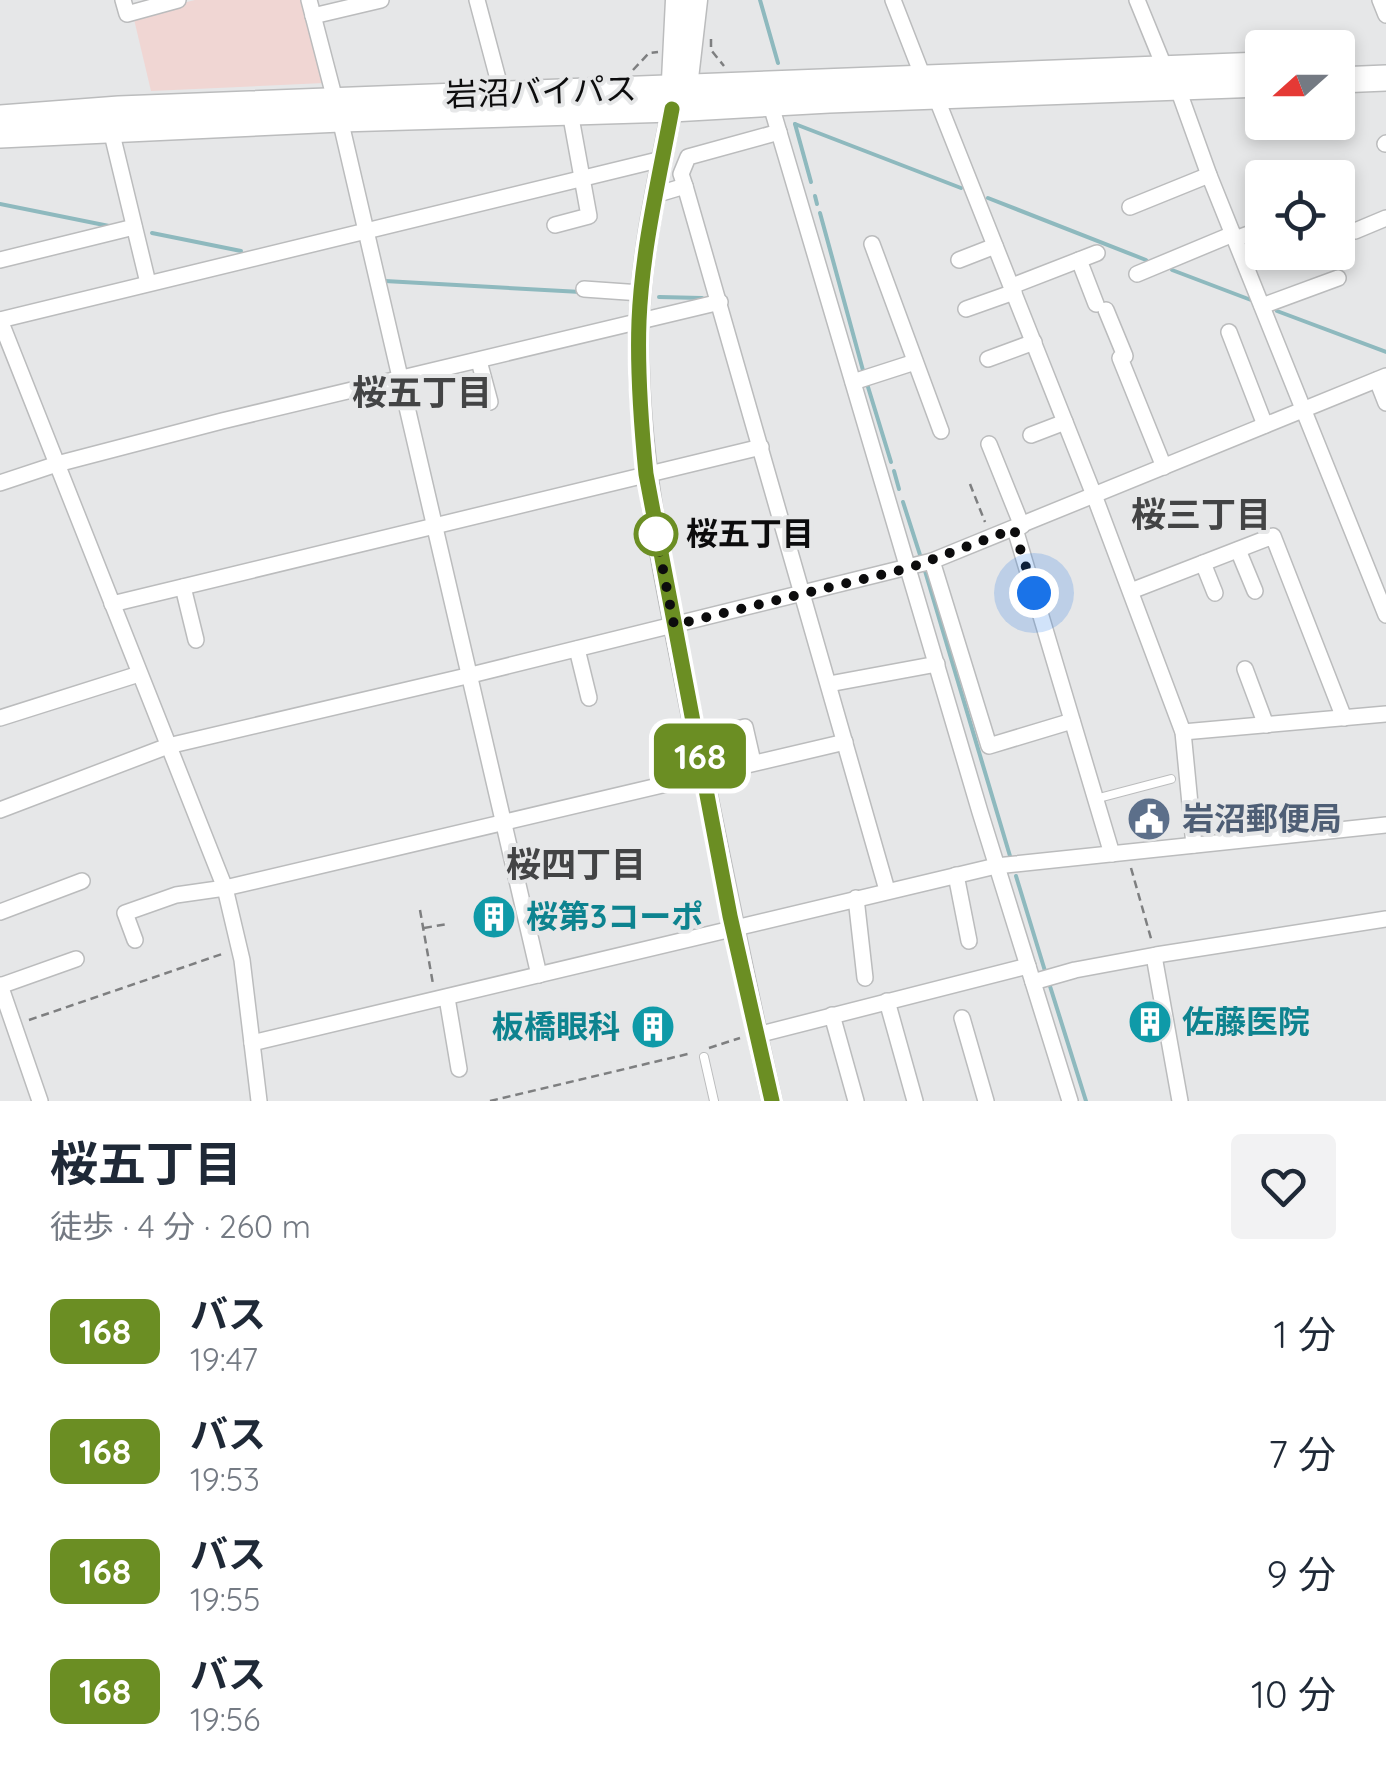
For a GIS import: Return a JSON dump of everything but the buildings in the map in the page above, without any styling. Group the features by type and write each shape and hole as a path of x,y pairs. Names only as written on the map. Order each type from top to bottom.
{"highway":[{"path":"1355,63 1386,62"},
{"name":"岩沼バイパス","path":"1172,80 1245,68"},
{"path":"1355,79 1386,78"},
{"name":"岩沼バイパス","path":"0,136 111,130 502,94 676,94 1172,80 1245,83"},
{"name":"岩沼バイパス","path":"0,118 119,109 570,112 676,94 770,102 930,87"}],"main road":[{"path":"676,94 678,0"},
{"path":"676,94 692,50 696,0"}],"street":[{"path":"123,0 126,14 178,0"},
{"path":"381,0 310,8 539,975"},
{"path":"478,0 502,94"},
{"path":"892,0 1034,342 1183,732 1194,845"},
{"path":"1137,0 1386,616"},
{"path":"1380,0 1386,15"},
{"path":"676,94 655,195 641,293 640,407 646,474 734,929 749,1036 772,1101"},
{"path":"770,102 996,866 1070,1101"},
{"path":"555,225 588,216 570,112"},
{"path":"111,130 148,283"},
{"path":"779,132 688,157 681,174 888,890"},
{"path":"259,1101 239,948 226,888 0,320 662,160"},
{"path":"1130,207 1209,175"},
{"path":"655,195 686,186"},
{"path":"1355,231 1386,218"},
{"path":"0,260 134,227"},
{"path":"1137,274 1245,234"},
{"path":"872,244 941,431"},
{"path":"959,260 995,246"},
{"path":"966,309 1097,253"},
{"path":"1080,260 1125,356 1120,358 1164,467"},
{"path":"1262,306 1338,278"},
{"path":"584,289 641,293"},
{"path":"0,483 57,464 720,302"},
{"path":"1229,332 1265,426"},
{"path":"988,360 1034,342"},
{"path":"479,361 490,402"},
{"path":"854,382 915,362"},
{"path":"0,810 168,746 471,676 932,561 1382,378 1386,403"},
{"path":"1031,436 1065,422"},
{"path":"990,444 1018,527 1095,799 1119,853"},
{"path":"112,604 762,447"},
{"path":"1131,591 1273,536 1344,718"},
{"path":"1238,550 1255,591"},
{"path":"932,561 989,746 1072,721"},
{"path":"1203,563 1215,593"},
{"path":"183,587 196,640"},
{"path":"577,649 589,698"},
{"path":"829,684 937,664"},
{"path":"1245,669 1266,725"},
{"path":"0,718 140,674"},
{"path":"1183,732 1386,714"},
{"path":"697,740 745,727 753,762"},
{"path":"135,940 125,913 176,895 226,888 845,742"},
{"path":"252,1043 996,866 1386,825"},
{"path":"956,875 969,940"},
{"path":"0,912 82,881"},
{"path":"856,898 866,978"},
{"path":"749,1036 886,1000 1386,919"},
{"path":"1155,955 1180,1101"},
{"path":"40,1101 0,986 76,959"},
{"path":"441,999 459,1069"},
{"path":"886,1000 915,1101"},
{"path":"832,1015 856,1101"},
{"path":"962,1018 986,1101"}],"lane":[{"path":"1095,799 1171,779"},
{"path":"704,1057 714,1101"}],"path":[{"path":"710,28 712,50 725,67"},
{"path":"970,484 991,538"},
{"path":"1119,853 1155,955"},
{"path":"420,910 441,999"},
{"path":"423,928 448,924"},
{"path":"14,1026 239,948"},
{"path":"490,1101 684,1056 749,1036"}],"shaded area":[{"path":"195,0 303,0 324,83 151,91 133,15"}],"waterway":[{"path":"760,0 778,63"},
{"path":"795,124 961,188"},
{"path":"795,124 811,182"},
{"path":"815,196 817,204"},
{"path":"988,198 1146,260"},
{"path":"0,204 109,226"},
{"path":"820,213 864,374"},
{"path":"152,233 241,251"},
{"path":"1172,270 1251,300"},
{"path":"385,281 581,292"},
{"path":"659,297 702,298"},
{"path":"1277,311 1386,352"},
{"path":"868,387 891,462"},
{"path":"894,471 899,489"},
{"path":"903,502 921,558"},
{"path":"925,571 1010,856"},
{"path":"1016,876 1045,971"},
{"path":"1049,983 1086,1101"}],"bus line":[{"name":"168","path":"672,109 655,195 639,322 646,474 730,916 772,1101"}],"place":[{"name":"桜五丁目","path":"656,534"},
{"name":"岩沼郵便局","path":"1149,819"},
{"name":"桜第3コーポ","path":"494,917"},
{"name":"佐藤医院","path":"1150,1022"},
{"name":"板橋眼科","path":"653,1027"}],"district":[{"name":"桜五丁目","path":"422,393"},
{"name":"桜三丁目","path":"1201,515"},
{"name":"桜四丁目","path":"576,865"}],"route":[{"path":"656,534 674,625 909,568 1014,529 1034,593"}]}
